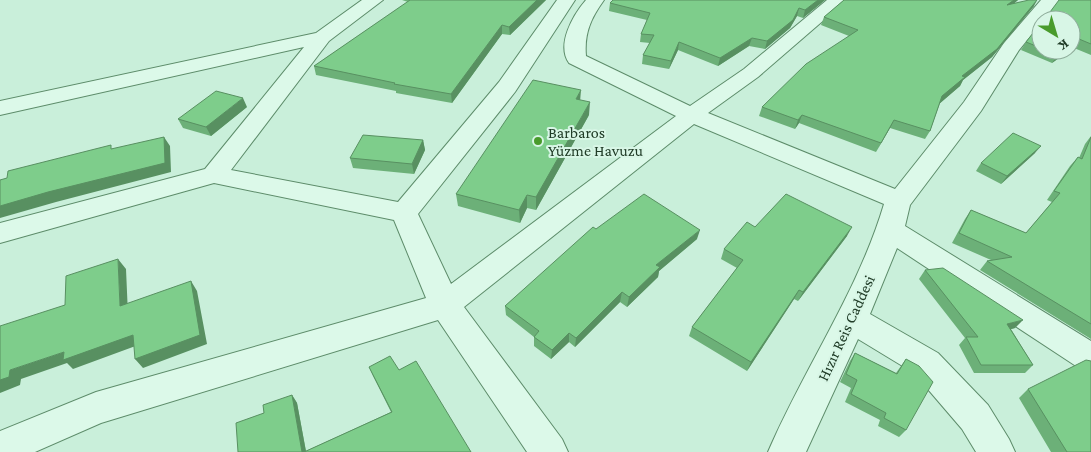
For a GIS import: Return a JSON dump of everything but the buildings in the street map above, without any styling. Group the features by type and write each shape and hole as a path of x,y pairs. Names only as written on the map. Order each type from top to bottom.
{"street":[{"path":"214,175 322,37 374,0"},
{"path":"404,213 507,87 566,0"},
{"path":"595,0 583,13 574,43 576,59 609,77 693,114 894,215 1091,358"},
{"path":"0,449 96,408 444,305 693,114 751,73 838,0"},
{"name":"Hızır Reis Caddesi","path":"787,452 852,319 894,215 904,196 973,106 1011,46 1051,0"},
{"path":"0,108 322,37"},
{"path":"0,232 214,175 404,213"},
{"path":"404,213 444,305 549,452"},
{"path":"852,319 926,363 975,417 996,452"}],"place":[{"name":"Barbaros Yüzme Havuzu","path":"538,141"}]}
